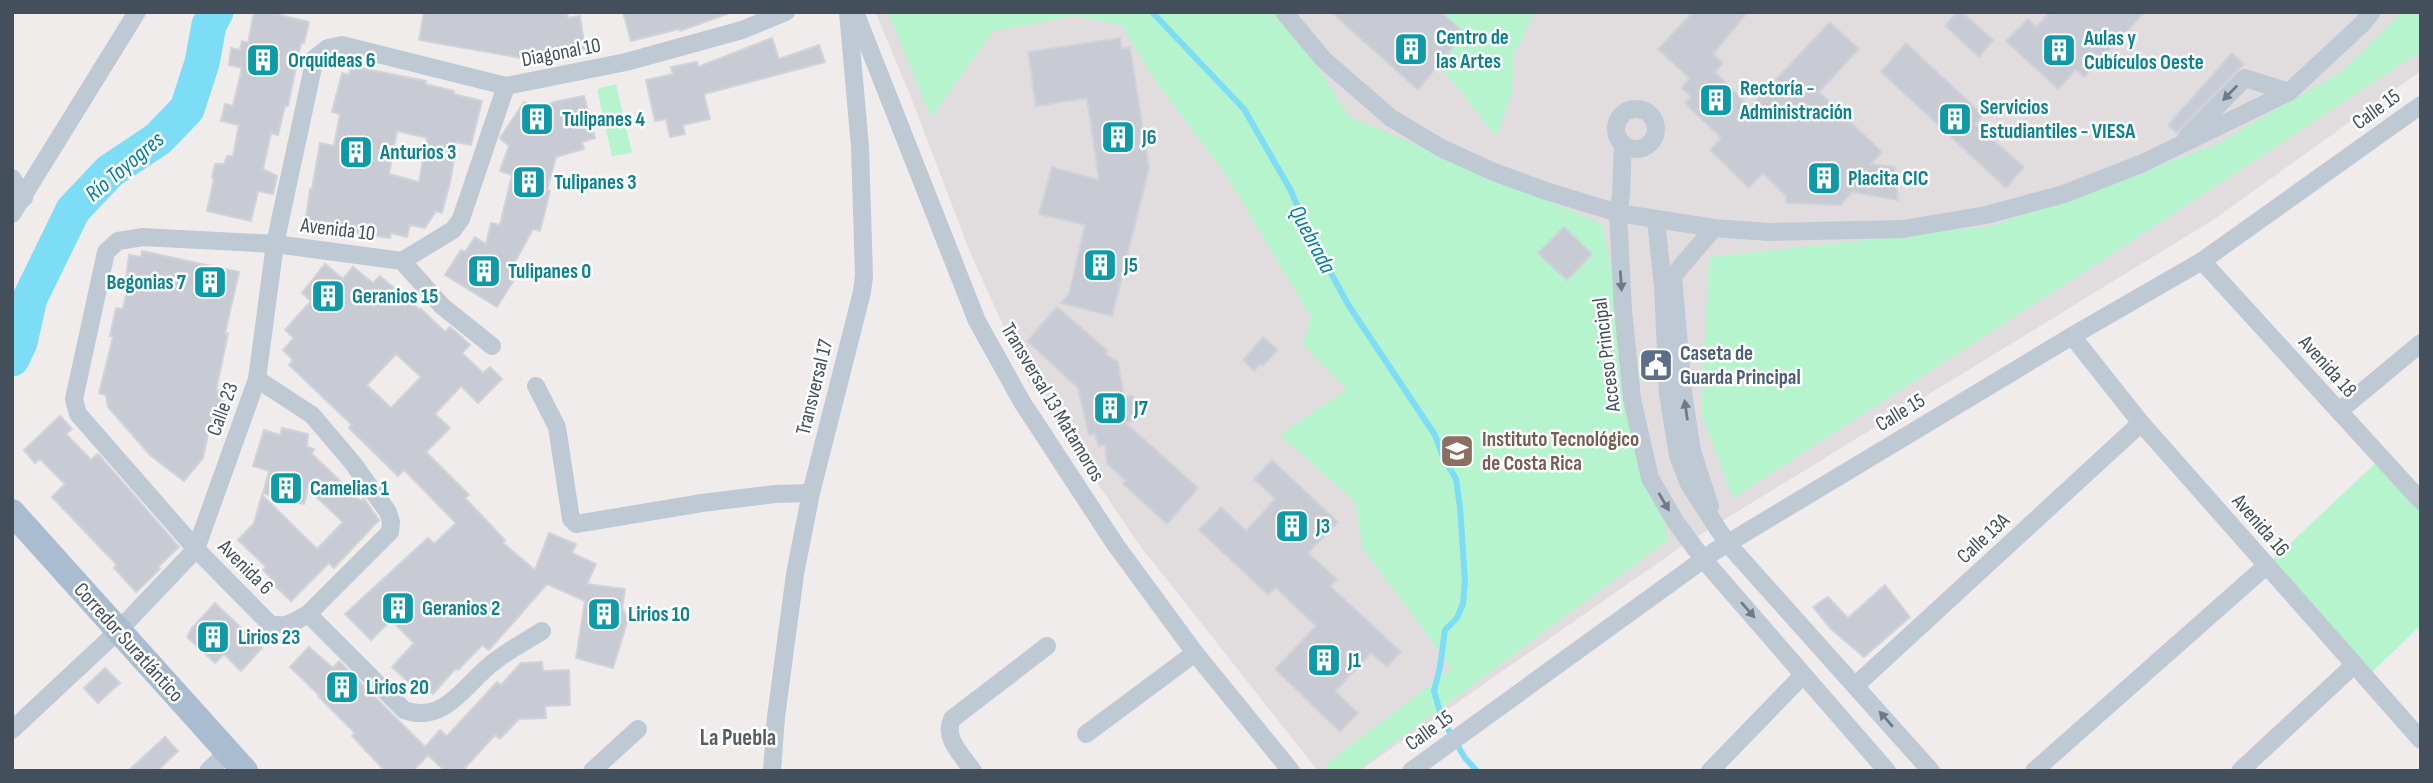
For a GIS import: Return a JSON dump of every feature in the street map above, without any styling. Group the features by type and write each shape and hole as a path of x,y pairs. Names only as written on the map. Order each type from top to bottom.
{"main road":[{"name":"Corredor Suratlántico","path":"12,512 236,761"}],"street":[{"name":"Diagonal 10","path":"342,45 506,86 626,62 742,30 786,12"},
{"name":"Transversal 17","path":"772,771 776,717 795,574 810,493 863,292 860,147 848,12"},
{"name":"Transversal 13 Matamoros","path":"855,12 977,320 1022,402 1115,544 1195,653 1292,771"},
{"path":"1284,12 1334,68 1391,118 1441,148 1494,172 1618,213 1714,228 1769,232 1903,229 1974,217 2064,194 2121,173 2289,92 2372,12"},
{"path":"12,214 24,198 129,17"},
{"name":"Calle 23","path":"12,730 118,631 196,549 257,379 275,244 315,58 328,48 342,45"},
{"path":"2178,146 2245,78 2289,92"},
{"path":"492,346 442,306 402,261 453,230 461,219 506,86"},
{"name":"Calle 15","path":"1411,771 1727,543 2071,336 2202,261 2421,105"},
{"name":"Acceso Principal","path":"1623,144 1618,213 1623,310 1632,399 1650,478 1675,521 1703,559 1887,771"},
{"path":"12,178 24,198"},
{"path":"1656,220 1663,287 1668,394 1678,456 1689,484 1727,543 1931,771"},
{"path":"1714,228 1673,276 1683,392 1692,451 1715,523"},
{"name":"Avenida 10","path":"75,408 74,399 106,252 118,240 144,237 275,244 402,261"},
{"name":"Avenida 18","path":"2202,261 2421,500"},
{"name":"Avenida 16","path":"2071,336 2141,423 2421,740"},
{"path":"2339,411 2421,343"},
{"path":"257,379 312,415 352,462 388,512 390,532 308,614 404,710 416,714 429,713 453,701 493,662 542,631"},
{"path":"536,386 557,427 571,519 576,524 702,503 775,494 810,493"},
{"name":"Avenida 6","path":"75,408 196,549 270,624 290,624 308,614"},
{"name":"Calle 13A","path":"1856,685 2141,423"},
{"path":"2034,771 2266,566"},
{"path":"973,771 949,736 948,727 952,719 1047,646"},
{"path":"1086,734 1195,653"},
{"path":"2240,771 2354,664"},
{"path":"1710,771 1803,675"},
{"path":"592,771 638,729"},
{"path":"208,771 236,761"}],"shaded area":[{"name":"Instituto Tecnológico de Costa Rica","path":"875,12 2421,12 2421,71 2213,220 1688,542 1359,771 1318,771 1138,543 1028,381 969,250 911,97"}],"green space":[{"path":"888,12 1284,12 1348,116 1602,224 1668,540 1356,771 1328,771 1325,765 1452,668 1362,547 1355,502 1280,435 1347,389 1303,345 1311,317 1226,175 1156,82 1122,25 1076,16 993,31 931,118"},
{"path":"1438,12 1535,12 1514,55 1512,92 1496,137 1459,89 1429,58"},
{"path":"2402,12 2421,12 2421,51 1733,498 1701,414 1709,257 1992,226 2215,145 2342,71"},
{"path":"616,84 632,153 612,156 597,89"},
{"path":"2381,458 2421,501 2421,625 2366,678 2266,566"}],"building":[{"path":"254,12 280,12 280,15 309,22 304,43 301,43 288,106 285,106 278,135 271,133 263,169 277,176 273,194 258,191 251,221 207,211 215,164 224,164 227,156 233,156 239,125 221,121 225,104 233,106 242,68 229,65 231,48 240,50 242,41 248,43"},
{"path":"424,12 567,12 568,18 580,16 585,49 546,55 546,58 521,58 419,40"},
{"path":"623,12 727,14 680,31 679,29 631,41"},
{"name":"Centro de las Artes","path":"1331,12 1441,12 1464,33 1418,90"},
{"path":"1693,12 1748,12 1713,54 1723,63 1715,72 1750,107 1830,22 1859,49 1819,92 1882,152 1871,164 1895,167 1898,200 1852,192 1841,205 1786,203 1786,196 1763,173 1749,188 1710,150 1721,138 1685,103 1691,97 1682,88 1689,78 1658,49"},
{"path":"1957,12 1962,12 1993,40 1979,57 1945,26"},
{"name":"Aulas y Cubículos Oeste","path":"2050,12 2145,12 2084,77 2076,70 2058,89 2006,41 2028,19 2036,27"},
{"path":"772,38 779,59 819,45 825,62 704,94 710,119 683,125 685,134 670,137 666,119 655,121 646,80 673,74 671,67 697,62 698,67"},
{"path":"1120,38 1122,49 1130,47 1149,168 1112,316 1061,303 1069,294 1085,225 1039,214 1052,167 1099,180 1087,98 1036,106 1028,52"},
{"name":"Servicios Estudiantiles - VIESA","path":"1906,43 1983,115 1975,124 2024,167 2006,188 1881,72"},
{"path":"2232,53 2244,64 2177,133 2168,125"},
{"path":"351,66 426,81 425,84 482,101 471,145 457,142 442,213 436,211 425,228 410,225 407,237 391,233 390,238 305,225 320,143 334,146 340,114 332,112 342,73 349,75","holes":["397,131 427,138 419,182 389,174"]},
{"path":"584,96 595,138 582,142 584,149 556,157 540,231 533,229 515,262 522,267 497,307 445,275 461,250 465,252 475,237 486,244 491,223 500,225 512,175 500,171 509,146 500,138 524,102 535,109"},
{"path":"1564,227 1592,254 1567,280 1538,253"},
{"path":"142,251 239,272 216,390 226,391 216,430 209,429 203,458 184,481 150,455 108,407 106,395 99,393 113,337 110,336 116,308 123,309 129,280 126,279 129,255 141,257"},
{"path":"325,264 343,279 353,267 373,283 380,276 445,332 450,327 470,345 462,353 483,373 490,367 502,379 478,403 461,386 435,414 450,428 426,452 469,495 465,498 505,540 503,543 535,570 549,533 576,544 572,553 596,564 587,584 625,589 622,608 628,619 613,668 576,658 585,601 547,584 489,650 482,645 458,670 456,668 433,694 425,686 419,692 392,667 414,643 391,620 371,640 345,614 428,538 434,544 456,523 404,470 398,476 349,428 352,425 289,365 293,360 283,350 294,338 285,330 311,301 302,293","holes":["396,354 421,377 391,408 367,385"]},
{"name":"J7","path":"1057,307 1118,362 1124,397 1133,396 1140,419 1126,423 1198,488 1167,524 1123,484 1126,481 1107,464 1105,445 1098,446 1095,434 1089,435 1078,388 1027,341"},
{"path":"1263,337 1278,350 1263,366 1260,364 1254,371 1243,360"},
{"path":"60,416 72,429 66,434 91,460 98,454 179,547 136,592 114,568 117,565 52,497 65,484 40,459 35,463 24,450"},
{"path":"282,428 308,434 307,447 314,449 312,454 361,501 364,498 379,520 334,568 329,563 291,601 272,583 274,581 263,570 266,567 238,540 254,523 262,495 317,549 343,522 308,489 304,504 263,493 269,471 253,466 264,430 280,435"},
{"path":"1272,460 1338,522 1308,553 1337,579 1330,586 1401,652 1387,667 1371,653 1335,691 1358,713 1340,732 1275,669 1316,626 1276,588 1268,595 1199,530 1221,507 1246,531 1275,499 1254,479"},
{"path":"1885,585 1910,617 1864,657 1831,629 1813,607 1828,597 1848,618"},
{"name":"Lirios 23","path":"215,603 262,648 241,671 224,654 215,663 187,637"},
{"path":"309,647 333,668 339,661 425,747 440,730 447,736 497,682 501,685 521,663 542,662 543,671 569,670 570,705 545,706 546,718 519,719 500,739 495,735 462,771 445,771 428,755 413,771 385,771 352,736 355,733 290,667"},
{"path":"105,668 120,683 98,703 84,688"},
{"path":"165,737 178,751 157,771 128,771"}],"waterway":[{"name":"Río Toyogres","path":"12,359 20,342 30,298 73,210 110,171 158,139 187,109 202,63 209,25 216,12"},
{"name":"Quebrada","path":"1152,12 1244,109 1290,189 1312,239 1349,306 1435,435 1443,457 1456,479 1465,580 1463,604 1457,618 1445,630 1434,691 1442,719 1465,758 1477,771"}],"place":[{"name":"Centro de las Artes","path":"1411,49"},
{"name":"Aulas y Cubículos Oeste","path":"2059,50"},
{"name":"Orquideas 6","path":"263,60"},
{"name":"Rectoría - Administración","path":"1716,100"},
{"name":"Tulipanes 4","path":"537,119"},
{"name":"Servicios Estudiantiles - VIESA","path":"1955,119"},
{"name":"J6","path":"1118,137"},
{"name":"Anturios 3","path":"356,152"},
{"name":"Placita CIC","path":"1824,178"},
{"name":"Tulipanes 3","path":"529,182"},
{"name":"J5","path":"1100,265"},
{"name":"Tulipanes 0","path":"484,271"},
{"name":"Begonias 7","path":"210,282"},
{"name":"Geranios 15","path":"328,296"},
{"name":"Caseta de Guarda Principal","path":"1656,365"},
{"name":"J7","path":"1110,408"},
{"name":"Instituto Tecnológico de Costa Rica","path":"1457,451"},
{"name":"Camelias 1","path":"286,488"},
{"name":"J3","path":"1292,526"},
{"name":"Geranios 2","path":"398,608"},
{"name":"Lirios 10","path":"604,614"},
{"name":"Lirios 23","path":"213,637"},
{"name":"J1","path":"1324,660"},
{"name":"Lirios 20","path":"342,687"}],"district":[{"name":"La Puebla","path":"738,737"}]}
